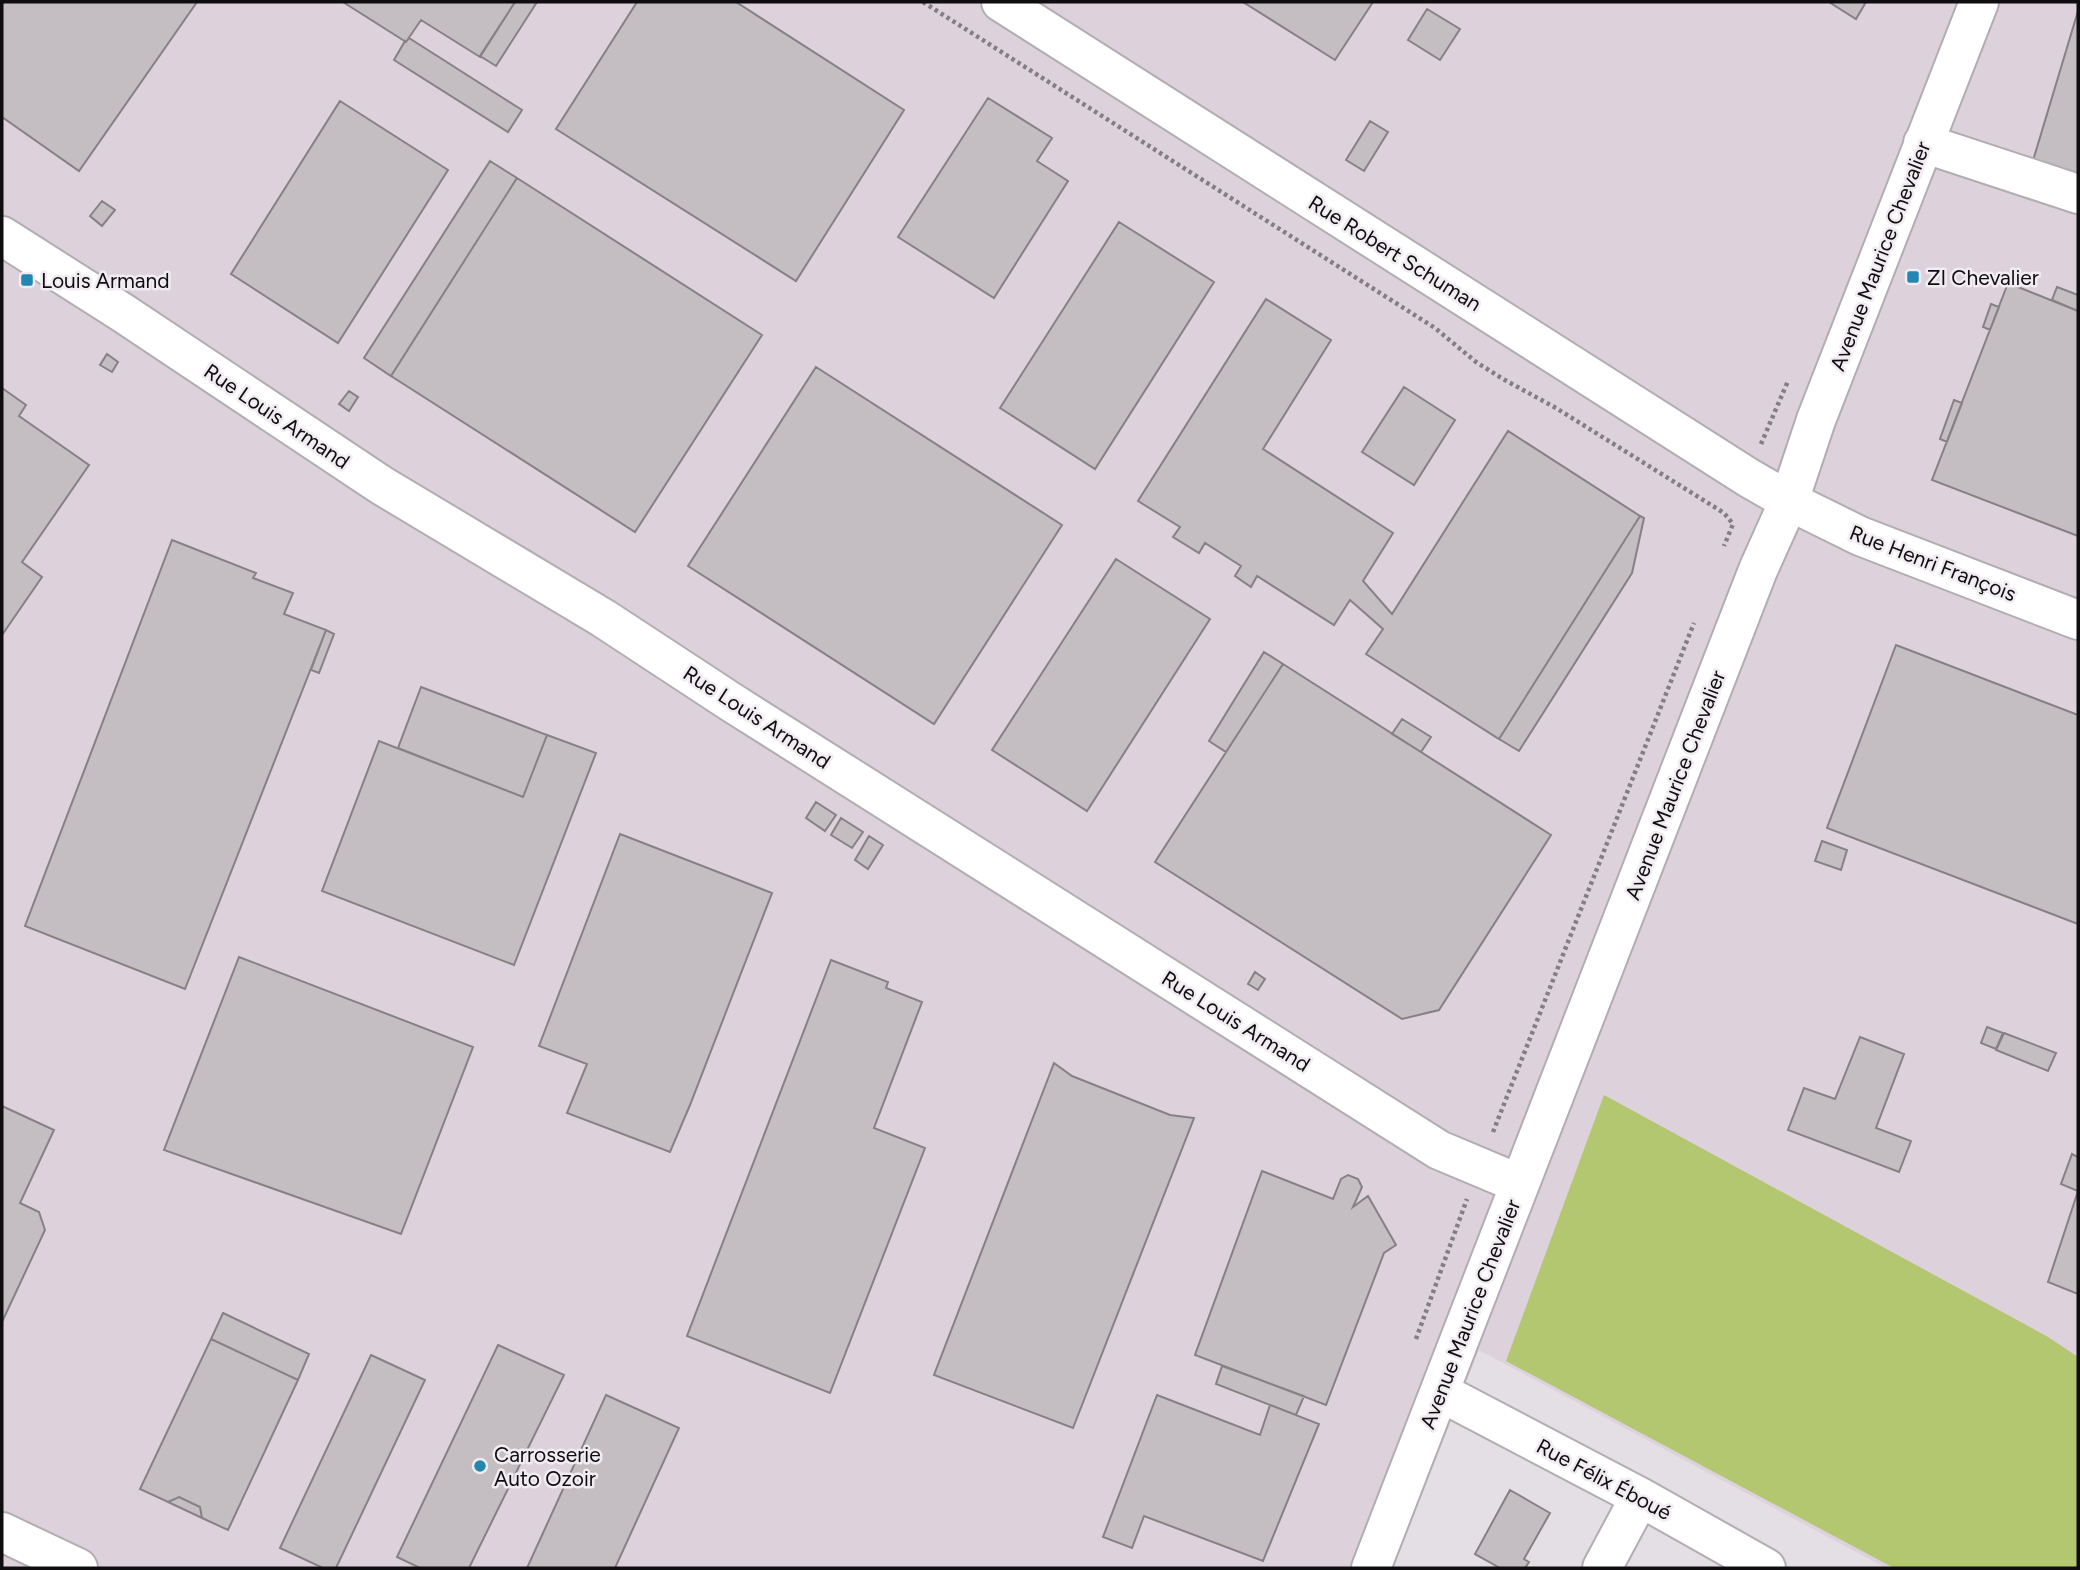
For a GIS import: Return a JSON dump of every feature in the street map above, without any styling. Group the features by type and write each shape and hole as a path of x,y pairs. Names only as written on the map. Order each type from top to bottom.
{"street":[{"name":"Rue Robert Schuman","path":"1001,2 1714,456 1789,501"},
{"name":"Avenue Maurice Chevalier","path":"1371,1568 1758,570 1789,501 1816,420 1979,2"},
{"path":"1923,144 2078,194"},
{"name":"Rue Louis Armand","path":"2,236 134,320 381,485 603,618 731,702 1439,1150 1520,1184"},
{"name":"Rue Henri François","path":"1789,501 1860,536 2078,620"},
{"name":"Rue Félix Éboué","path":"1440,1392 1640,1497 1766,1568"},
{"path":"1602,1568 1640,1497"},
{"path":"2,1532 78,1568"}],"path":[{"path":"923,2 1435,328 1476,362 1556,408 1724,513 1733,524 1723,550"},
{"path":"1413,1349 1479,1168 1698,614"}],"shaded area":[{"path":"2,2 2078,2 2078,1568 1886,1568 1479,1350 1393,1568 2,1568"}],"green space":[{"path":"1604,1095 2048,1337 2078,1357 2078,1568 1894,1568 1506,1361"}],"building":[{"path":"4,2 197,2 79,171 2,117"},
{"path":"343,2 515,2 480,57 421,20 406,42"},
{"path":"515,2 537,2 496,66 480,56"},
{"path":"637,2 736,2 904,110 796,281 556,129"},
{"path":"1243,2 1373,2 1335,60"},
{"path":"1829,2 1866,2 1856,19"},
{"path":"1427,9 1460,29 1440,60 1408,40"},
{"path":"2078,11 2078,178 2032,164"},
{"path":"409,38 522,110 508,132 394,60"},
{"path":"988,98 1052,138 1037,161 1068,181 994,298 898,237"},
{"path":"340,101 448,170 338,343 231,274"},
{"path":"1370,121 1388,132 1364,171 1346,160"},
{"path":"490,161 517,178 391,376 364,358"},
{"path":"517,178 762,335 635,532 391,376"},
{"path":"102,201 115,210 102,226 90,216"},
{"path":"1119,222 1214,282 1095,469 1000,408"},
{"path":"2008,283 2078,311 2078,536 1932,480"},
{"path":"2057,287 2078,295 2078,311 2052,300"},
{"path":"1266,299 1331,340 1263,449 1393,533 1363,581 1392,614 1508,431 1640,516 1499,739 1366,654 1383,629 1350,600 1334,625 1257,576 1251,587 1235,576 1241,566 1205,543 1199,553 1173,537 1180,527 1138,501"},
{"path":"1991,304 1999,307 1990,330 1983,327"},
{"path":"107,354 118,362 112,372 100,365"},
{"path":"816,367 1062,525 934,724 688,566"},
{"path":"1404,387 1455,420 1414,485 1362,452"},
{"path":"2,388 26,405 19,416 89,465 22,562 42,577 2,635"},
{"path":"349,391 358,397 349,411 339,404"},
{"path":"1954,400 1962,403 1947,442 1940,439"},
{"path":"1640,516 1644,518 1632,573 1519,751 1499,739"},
{"path":"172,540 256,573 253,578 293,593 284,614 326,630 185,989 25,926"},
{"path":"1116,559 1210,619 1087,811 992,750"},
{"path":"326,630 334,634 319,673 311,670"},
{"path":"1896,645 2078,715 2078,924 1827,828"},
{"path":"1264,652 1283,664 1226,752 1209,741"},
{"path":"1283,664 1551,835 1439,1010 1402,1019 1155,862"},
{"path":"421,687 547,735 523,797 398,748"},
{"path":"1402,719 1431,737 1421,752 1392,734"},
{"path":"547,735 596,753 514,965 322,891 379,741 523,797"},
{"path":"816,802 836,815 825,831 806,818"},
{"path":"841,818 863,832 852,848 831,835"},
{"path":"620,834 772,893 670,1152 567,1113 587,1064 539,1046"},
{"path":"869,836 883,845 868,869 855,860"},
{"path":"1822,841 1847,850 1841,870 1815,861"},
{"path":"239,957 473,1047 401,1234 164,1150"},
{"path":"831,960 888,982 886,988 922,1002 874,1128 925,1148 830,1393 687,1336"},
{"path":"1255,972 1265,979 1258,990 1248,984"},
{"path":"1987,1027 2003,1033 1996,1049 1981,1043"},
{"path":"2004,1033 2056,1053 2048,1071 1996,1050"},
{"path":"1860,1037 1904,1054 1876,1128 1911,1141 1899,1172 1788,1130 1804,1088 1835,1099"},
{"path":"1054,1063 1072,1076 1170,1115 1194,1118 1073,1428 934,1375"},
{"path":"2,1106 54,1130 20,1203 39,1212 45,1230 2,1322"},
{"path":"2072,1154 2078,1157 2078,1191 2061,1184"},
{"path":"1262,1171 1333,1199 1341,1179 1348,1175 1358,1179 1362,1187 1353,1207 1368,1196 1396,1245 1384,1253 1326,1405 1195,1355"},
{"path":"2078,1191 2078,1294 2048,1282"},
{"path":"223,1313 309,1354 298,1380 211,1339"},
{"path":"211,1339 298,1380 228,1530 202,1518 200,1507 179,1497 168,1502 140,1489"},
{"name":"Carrosserie Auto Ozoir","path":"498,1345 564,1375 469,1568 420,1568 397,1557"},
{"path":"371,1355 425,1380 336,1568 323,1568 280,1548"},
{"path":"1222,1366 1304,1396 1296,1415 1216,1384"},
{"path":"606,1395 679,1428 615,1568 527,1568"},
{"path":"1157,1395 1260,1435 1270,1405 1319,1424 1263,1561 1144,1516 1132,1548 1103,1537"},
{"path":"1510,1490 1550,1513 1524,1559 1529,1562 1525,1568 1500,1568 1475,1554"},
{"path":"179,1497 200,1507 202,1518 168,1502"}],"place":[{"name":"ZI Chevalier","path":"1913,277"},
{"name":"Louis Armand","path":"27,280"},
{"name":"Carrosserie Auto Ozoir","path":"480,1466"}]}
